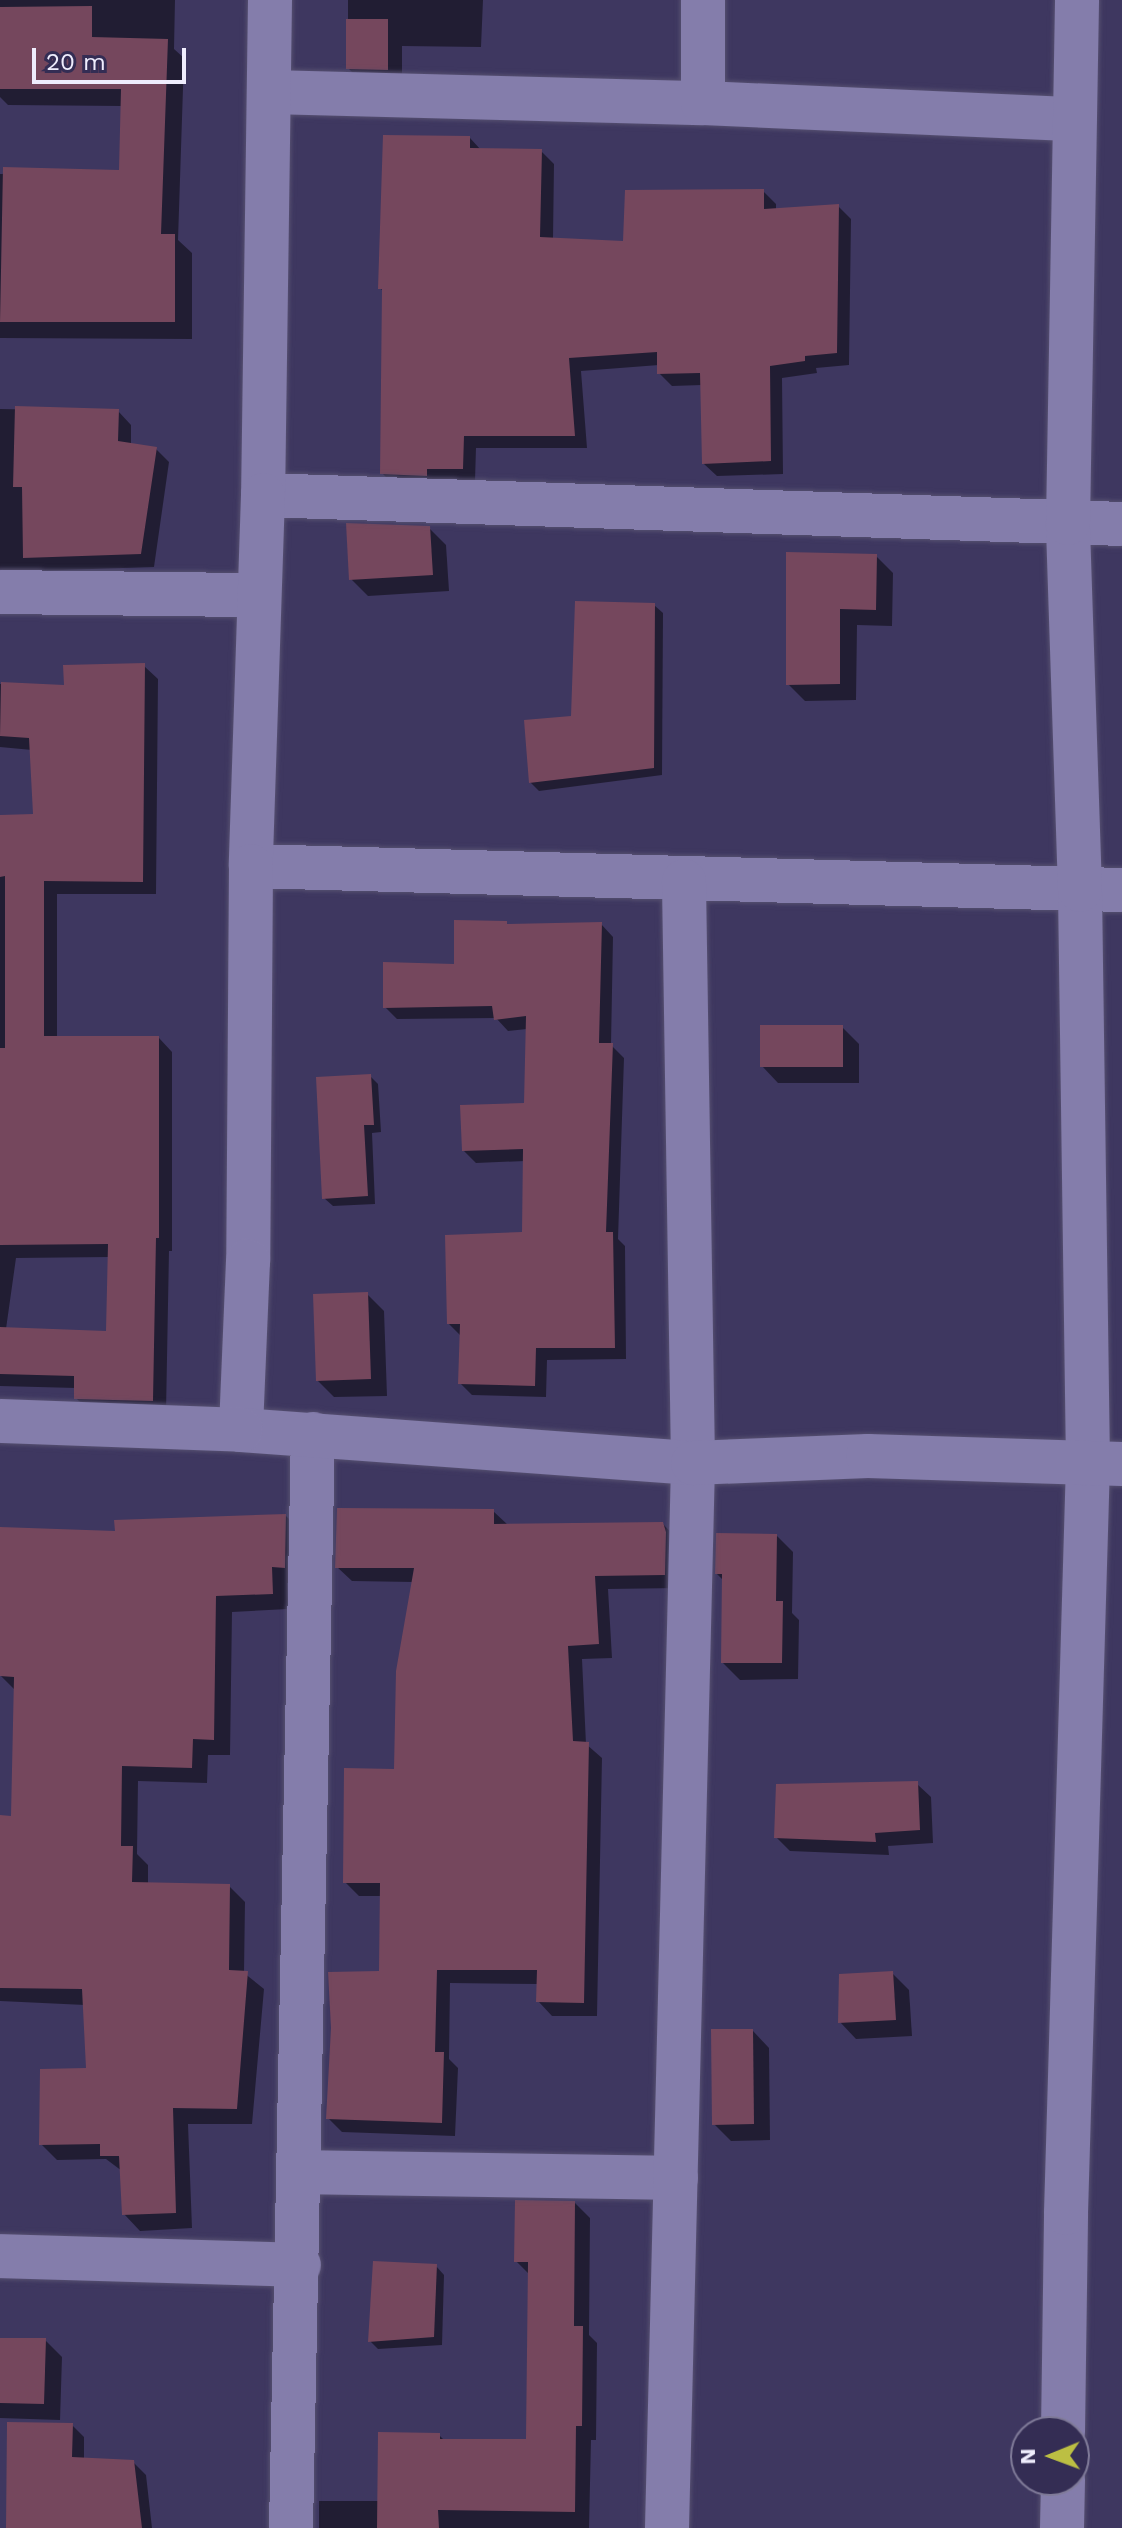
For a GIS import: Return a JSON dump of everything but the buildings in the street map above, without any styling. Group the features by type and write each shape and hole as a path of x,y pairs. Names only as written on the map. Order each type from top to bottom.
{"street":[{"path":"241,1430 248,1261 251,866 263,495 270,0"},
{"path":"703,0 703,103"},
{"path":"1063,2416 1067,2197 1105,1464 1101,890 1068,523 1077,0"},
{"path":"270,92 703,103 1075,119"},
{"path":"263,495 1122,524"},
{"path":"0,592 259,595"},
{"path":"251,866 684,881 1101,890"},
{"path":"667,2528 693,1463 684,881"},
{"path":"0,1421 313,1434 693,1463 868,1456 1105,1464"},
{"path":"291,2528 299,2265 313,1434"},
{"path":"300,2172 676,2178"},
{"path":"0,2256 299,2265"},
{"path":"1062,2528 1063,2496"}]}
